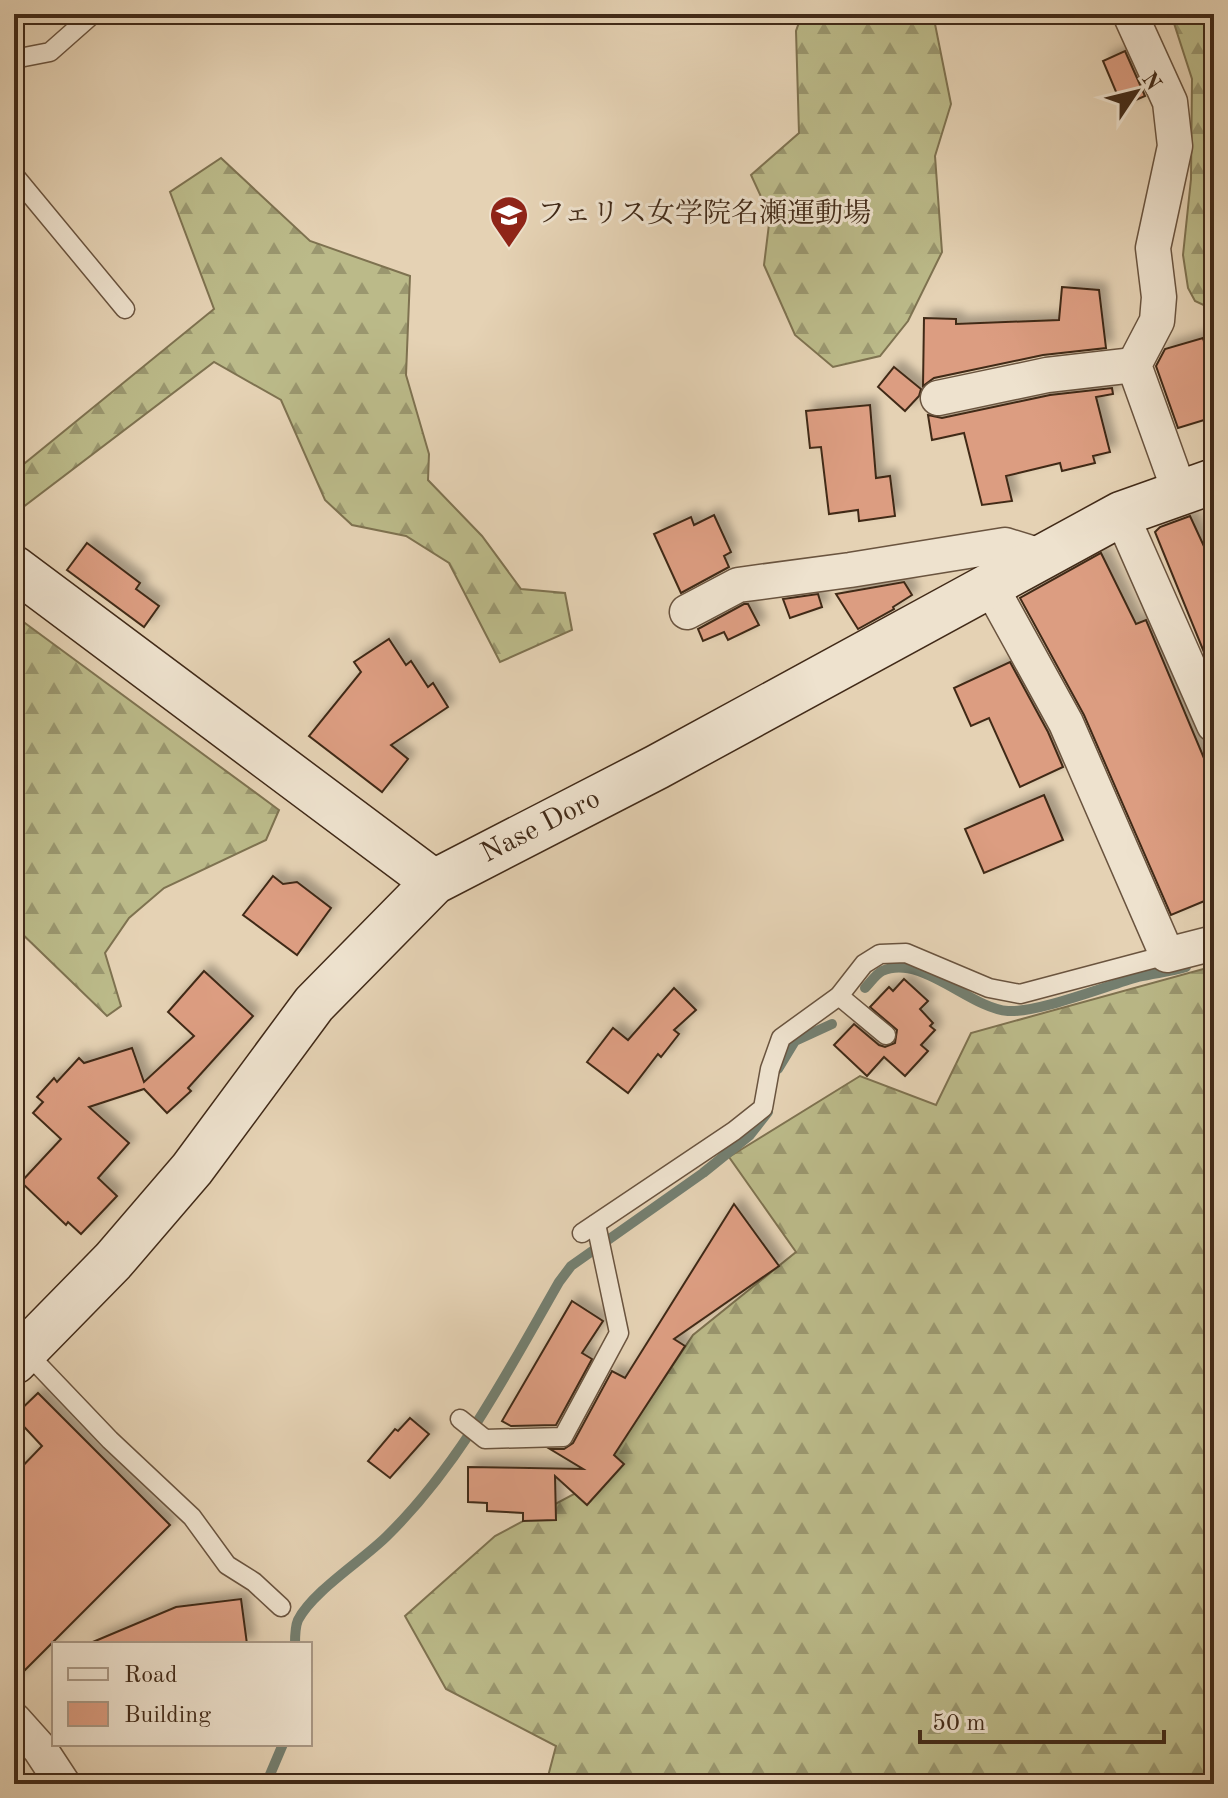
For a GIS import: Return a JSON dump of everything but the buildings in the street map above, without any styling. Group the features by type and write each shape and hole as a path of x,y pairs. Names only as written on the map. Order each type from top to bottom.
{"street":[{"path":"1130,14 1170,102 1175,146 1153,248 1159,297 1157,321 1134,365"},
{"path":"938,398 1047,375 1134,365"},
{"path":"1134,365 1197,487"},
{"name":"Nase Doro","path":"19,1356 113,1261 192,1169 314,1004 434,882 657,767 1121,514 1197,487"},
{"path":"1121,514 1214,725"},
{"path":"687,612 738,585 1005,545 1044,557"},
{"path":"14,568 434,882"},
{"path":"991,587 1066,723 1167,955 1214,943"},
{"path":"14,1720 40,1749 63,1784"}],"lane":[{"path":"14,59 50,52 93,14"},
{"path":"14,175 125,309"},
{"path":"463,1422 485,1439 563,1437 619,1333 603,1257 589,1228 734,1131 763,1108 770,1069 781,1038 839,996 864,964 880,954 906,953 989,988 1020,994 1167,955"},
{"path":"839,996 886,1035"},
{"path":"19,1356 192,1517 227,1565 254,1582 281,1607"}],"green space":[{"path":"802,14 933,14 951,104 935,156 942,252 908,321 880,356 833,367 795,335 764,265 770,216 751,175 799,133 796,31"},
{"path":"1171,14 1214,14 1214,310 1195,301 1188,288 1183,255 1191,179 1192,79"},
{"path":"221,158 310,241 410,276 406,375 429,454 428,480 482,536 521,589 565,593 572,630 500,662 449,563 406,536 352,525 325,500 281,400 214,362 14,514 14,472 214,309 170,192"},
{"path":"14,615 279,810 266,840 164,888 129,918 105,953 121,1006 107,1016 14,926"},
{"path":"1214,966 1214,1784 546,1784 556,1746 446,1689 405,1616 495,1536 593,1484 693,1335 796,1252 729,1157 860,1076 936,1105 971,1033"}],"waterway":[{"path":"865,988 882,971 897,967 913,969 977,1001 1008,1011 1036,1008 1138,977 1186,967"},
{"path":"778,1069 795,1041 832,1024"},
{"path":"295,1642 297,1623 305,1609 326,1587 387,1536 438,1478 482,1415 571,1266 703,1173 750,1135 768,1112"},
{"path":"266,1784 282,1746"}],"place":[{"name":"フェリス女学院名瀬運動場","path":"509,249"}]}
